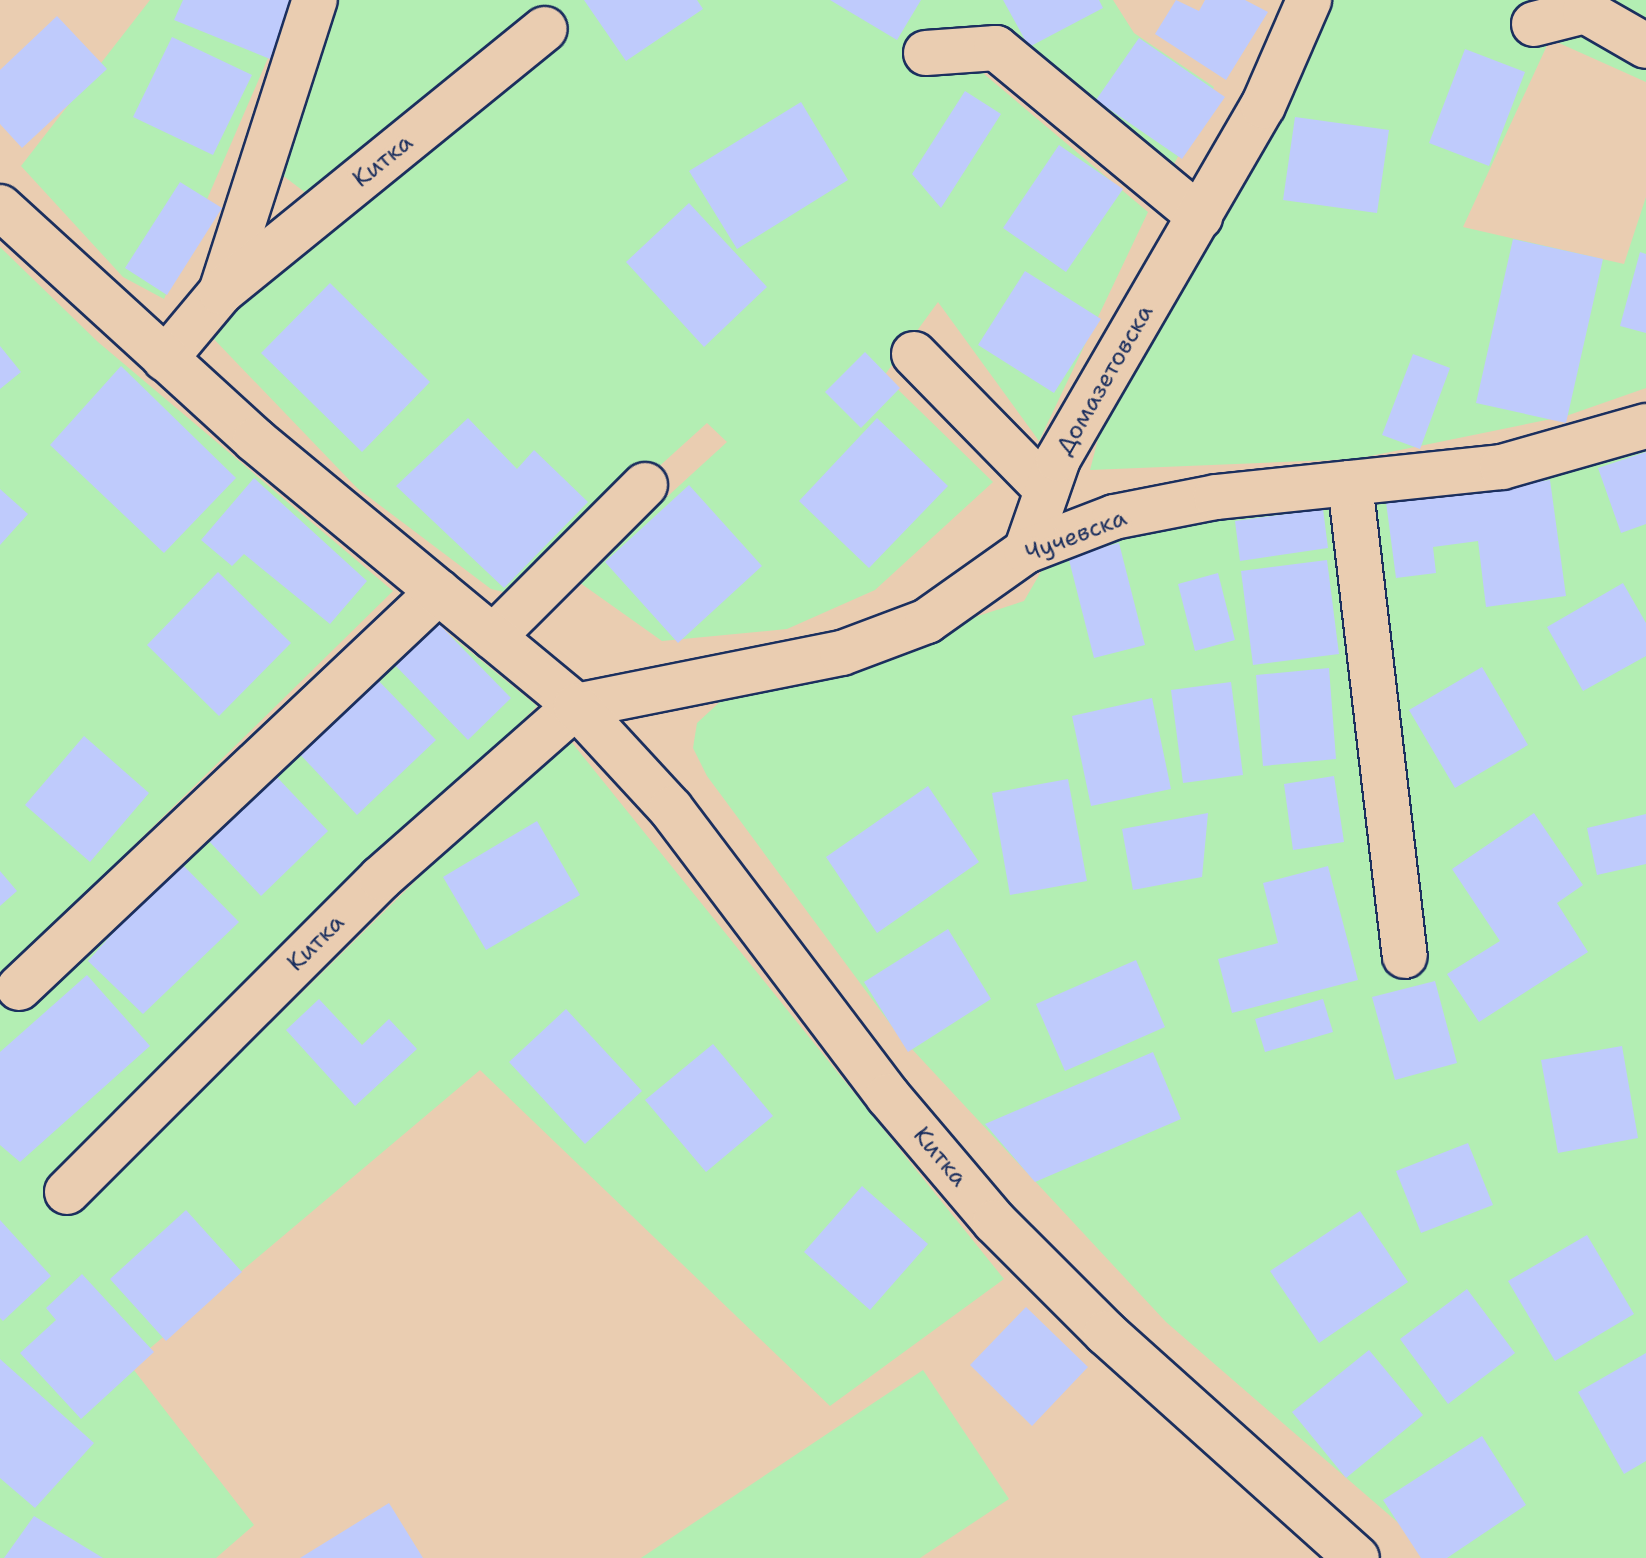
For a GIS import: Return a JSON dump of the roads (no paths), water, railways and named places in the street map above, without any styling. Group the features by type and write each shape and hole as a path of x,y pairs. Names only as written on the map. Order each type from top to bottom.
{"main road":[{"name":"Китка","path":"221,292 315,0"},
{"name":"Домазетовска","path":"1026,551 1047,490 1263,106 1309,0"},
{"path":"1534,24 1585,11 1646,46"},
{"name":"Китка","path":"165,359 221,292 545,29"},
{"path":"926,53 996,48 1200,217"},
{"name":"Китка","path":"0,207 165,359 576,706 671,809 888,1096 995,1222 1106,1333 1357,1558"},
{"path":"914,354 1047,490"},
{"name":"Чучевска","path":"576,706 842,653 927,621 1026,551 1114,517 1350,483 1502,467 1646,426"},
{"path":"1350,483 1405,956"},
{"path":"493,637 645,485"},
{"path":"19,988 438,592"},
{"name":"Китка","path":"67,1192 381,878 576,706"}]}
